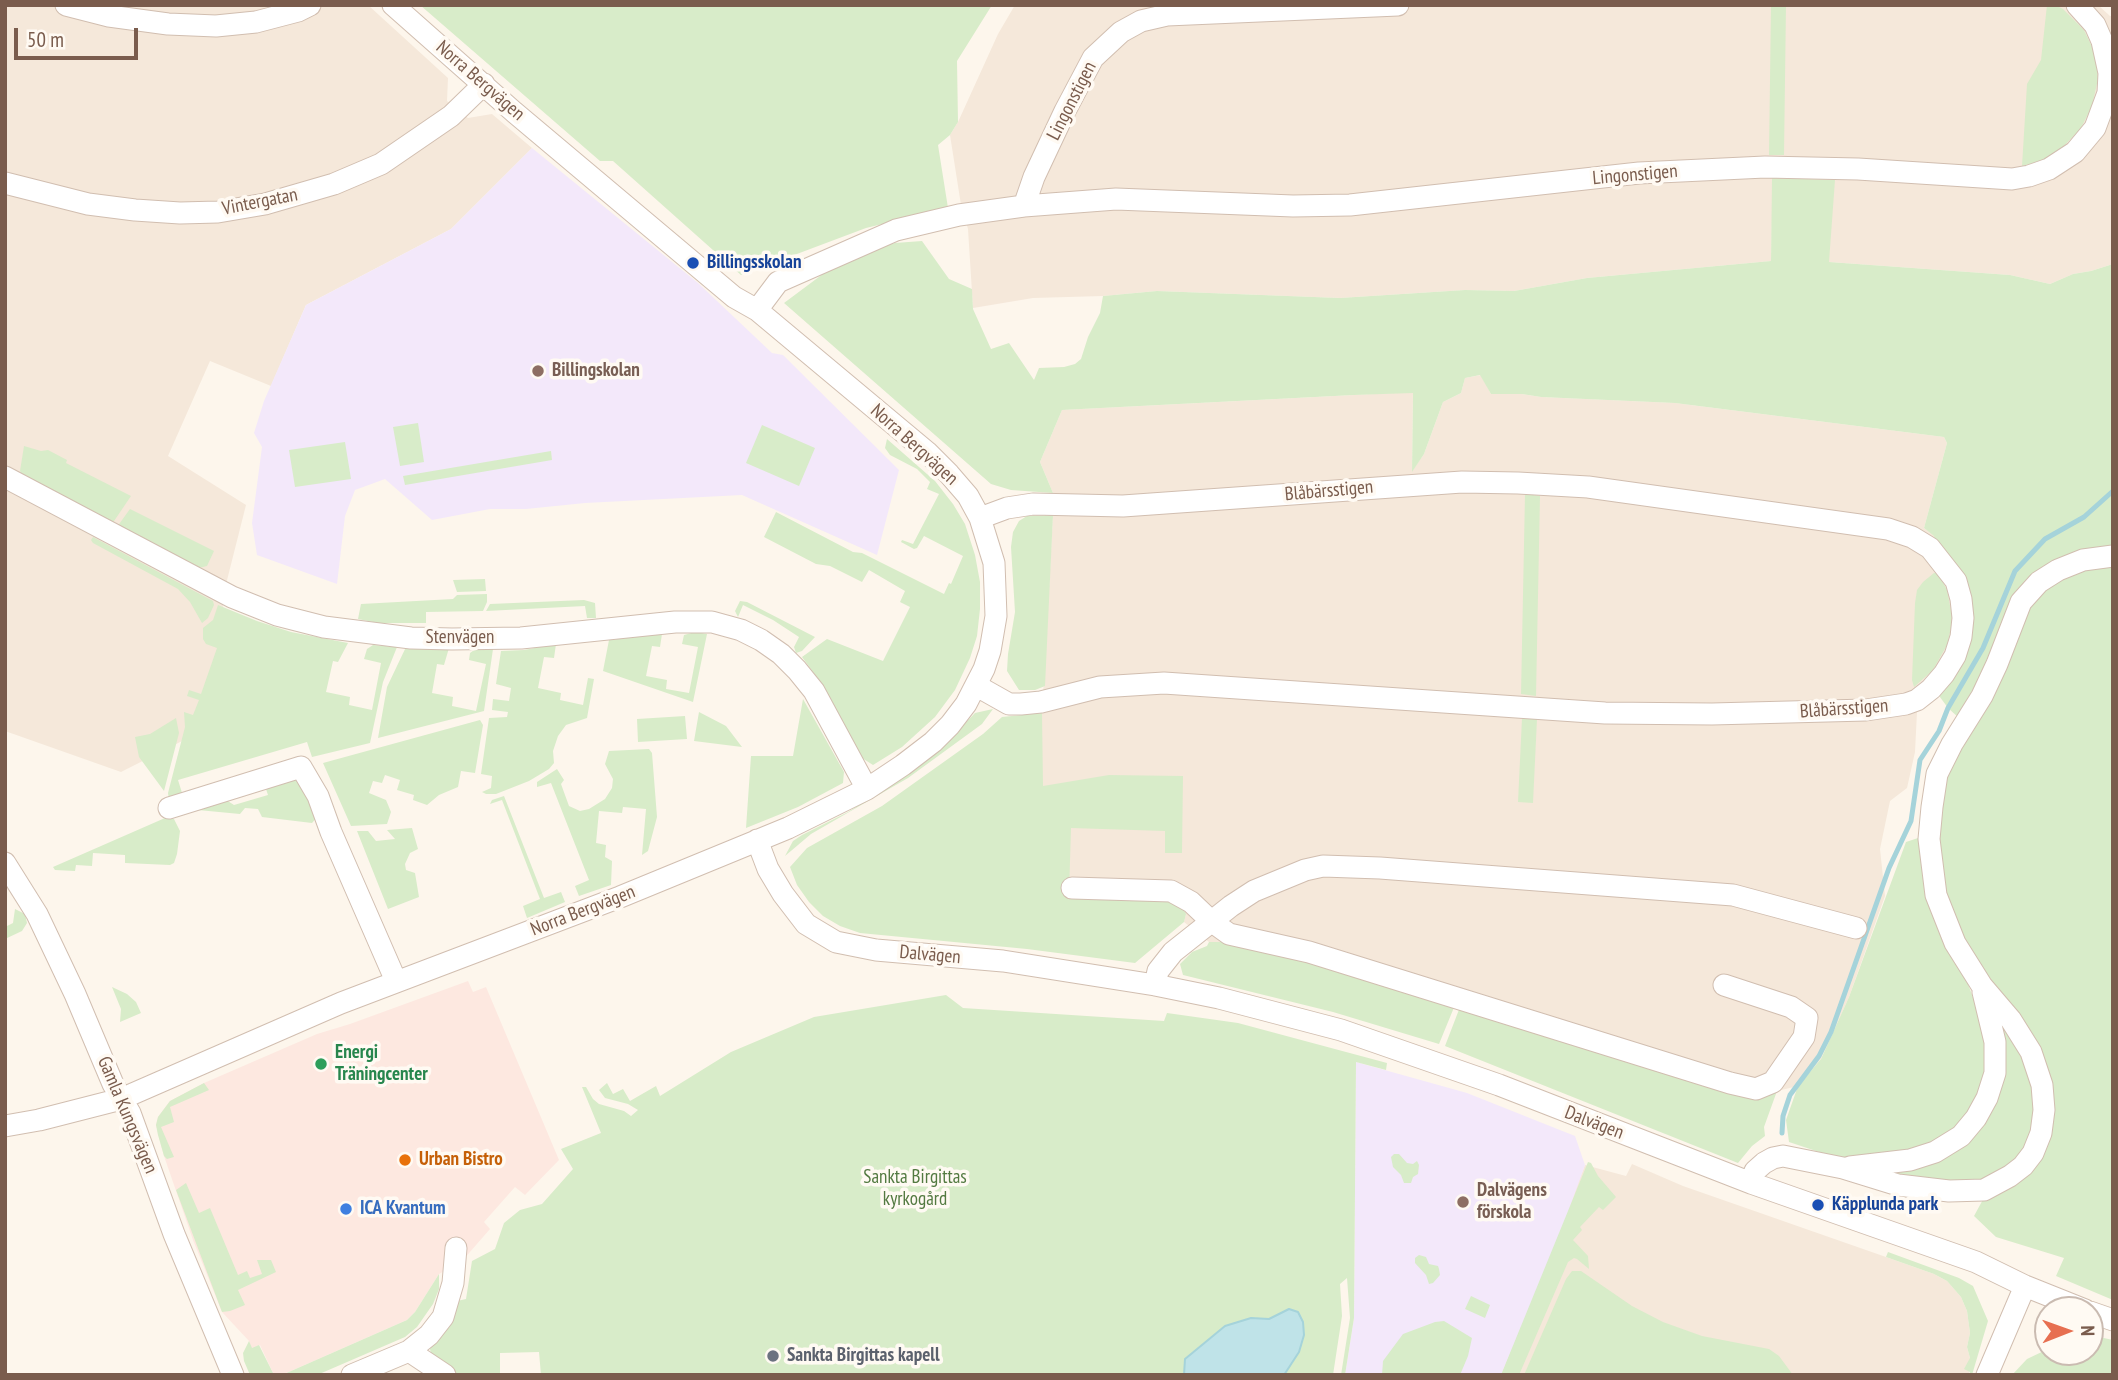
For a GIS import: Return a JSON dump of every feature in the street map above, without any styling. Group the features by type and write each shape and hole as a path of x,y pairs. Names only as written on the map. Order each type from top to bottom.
{"street":[{"path":"66,5 109,16 168,24 216,26 256,22 298,11 310,5"},
{"name":"Norra Bergvägen","path":"5,1126 121,1099 257,1038 396,981 620,897 788,828 867,789 933,742 950,724 976,686 990,651 996,616 994,563 980,518 968,496 927,452 757,310 734,297 514,112 393,5"},
{"name":"Lingonstigen","path":"1024,206 1034,177 1093,58 1121,32 1141,22 1167,15 1398,5"},
{"name":"Lingonstigen","path":"757,310 778,282 896,230 959,215 1024,206 1116,200 1293,206 1350,205 1639,173 1778,166 2012,179 2049,169 2063,161 2095,128 2102,110 2108,93 2107,57 2095,25 2077,5"},
{"name":"Vintergatan","path":"5,183 88,204 135,210 218,212 265,204 313,191 381,164 451,116 484,84"},
{"name":"Stenvägen","path":"5,477 232,597 277,615 324,627 397,636 452,639 522,638 675,622 712,622 741,630 781,654 814,691 867,789"},
{"name":"Blåbärsstigen","path":"976,686 1009,704 1041,702 1100,687 1164,682 1605,713 1712,714 1866,710 1906,704 1917,700 1931,689 1955,656 1963,618 1956,581 1930,548 1912,537 1888,529 1606,489 1518,482 1462,482 1123,506 1033,504 1007,508 980,518"},
{"path":"1751,1183 1757,1169 1773,1158 1790,1157 1843,1168 1898,1185 1949,1191 1984,1190 2010,1177 2033,1153 2041,1133 2044,1110 2042,1085 2031,1052 2011,1020 1982,986 1955,943 1936,895 1929,839 1937,774 1982,696 2021,602 2039,582 2058,570 2082,560 2113,556"},
{"path":"169,808 301,767 318,796 396,981"},
{"name":"Dalvägen","path":"757,840 768,869 806,924 836,942 876,950 1003,961 1155,985 1219,998 1340,1030 1499,1085 1751,1183 1976,1262 2050,1296"},
{"name":"Gamla Kungsvägen","path":"5,863 46,932 121,1099 130,1113 174,1234 233,1375"},
{"path":"1155,985 1158,971 1173,952 1231,906 1263,887 1305,870 1341,866 1733,895 1856,928"},
{"path":"1072,888 1171,891 1191,902 1229,934 1309,952 1756,1089 1773,1082 1804,1037 1807,1018 1791,1006 1724,985"},
{"path":"1843,1168 1910,1160 1935,1152 1961,1136 1976,1118 1987,1098 1994,1073 1995,1042 1982,986"},
{"path":"352,1375 409,1351 429,1335 443,1317 453,1283 456,1248"},
{"path":"1987,1375 2025,1286"},
{"path":"409,1351 445,1375"}],"shaded area":[{"path":"5,5 368,5 448,78 447,101 468,118 492,114 532,148 451,229 306,305 271,386 210,361 168,456 246,505 222,600 227,628 192,736 121,772 5,731"},
{"path":"1015,5 2098,5 2113,16 2113,264 2073,274 2050,284 2010,275 1829,262 1773,178 1771,261 1587,278 1514,291 1465,290 1340,298 1157,291 1033,298 973,308 968,229 961,205 950,135 998,34"},
{"name":"Billingskolan","path":"532,148 698,283 772,353 783,355 899,470 877,555 742,495 490,509 432,520 385,479 355,490 345,516 337,584 257,555 252,523 262,447 254,433 264,401 306,305 451,229"},
{"path":"1481,375 1491,394 1675,403 1944,437 1947,443 1924,528 1935,536 1965,583 1937,693 1917,712 1915,752 1907,788 1890,801 1880,849 1885,896 1849,997 1821,1059 1798,1086 1777,1091 1237,942 1209,942 1184,922 1186,914 1069,895 1042,786 1042,713 1053,493 1040,462 1062,410 1413,392 1412,471 1424,454 1443,402 1461,393 1465,378"},
{"path":"468,981 473,992 486,987 559,1160 525,1195 515,1187 484,1222 490,1229 463,1260 439,1274 407,1320 282,1375 274,1375 260,1345 251,1349 249,1341 222,1312 164,1156 156,1125 158,1117 170,1101 204,1083 317,1034"},
{"name":"Dalvägens förskola","path":"1356,1062 1467,1093 1575,1136 1585,1165 1558,1240 1501,1375 1345,1375 1354,1318"},
{"name":"Käpplunda park","path":"1632,1164 1683,1186 1934,1274 1947,1281 1961,1297 1967,1311 1970,1333 1967,1347 1970,1358 1969,1375 1501,1375 1585,1165 1626,1176"}],"green space":[{"path":"420,5 992,5 957,61 958,122 950,135 938,145 948,208 866,228 741,275 613,161 600,161"},
{"path":"1771,5 1786,5 1784,155 1769,155"},
{"path":"2047,5 2063,9 2084,30 2096,55 2098,79 2092,106 2081,128 2063,147 2044,160 2022,166 2027,84 2041,60"},
{"path":"1772,178 1835,180 1829,262 2010,275 2050,284 2073,274 2113,264 2113,550 2060,557 2011,604 1995,654 1959,718 1937,693 1970,634 1934,536 1924,528 1947,443 1944,437 1675,403 1491,394 1480,375 1465,378 1461,393 1443,402 1424,454 1412,472 1413,393 1354,395 1062,410 1040,462 1053,493 1011,490 991,484 784,303 843,259 895,243 922,241 949,279 972,289 973,309 991,349 1009,343 1034,380 1039,368 1064,367 1081,359 1100,313 1103,296 1157,291 1340,298 1465,290 1514,291 1587,278 1771,261"},
{"path":"418,423 424,462 400,466 393,427"},
{"path":"762,425 815,448 799,486 746,463"},
{"path":"887,439 935,481 965,524 980,582 980,609 977,636 955,690 935,717 902,747 873,765 862,758 824,687 802,657 827,639 883,661 910,607 900,602 905,591 869,570 862,582 830,566 816,564 764,537 776,512 853,552 862,553 944,594 963,556 924,536 914,549 901,542 902,540 913,544 939,494 927,489 930,482 917,469 890,455 885,448"},
{"path":"345,442 351,479 295,487 289,450"},
{"path":"24,446 41,451 48,450 67,460 66,463 131,496 112,524 22,475 20,471"},
{"path":"551,451 552,460 405,485 403,476"},
{"path":"1525,494 1540,496 1536,696 1521,694"},
{"path":"130,509 214,551 207,566 199,568 117,527"},
{"path":"1053,515 1045,686 1035,690 1019,690 1007,671 1015,612 1011,547 1013,532 1019,521 1027,516"},
{"path":"93,537 213,601 208,618 202,623 190,602 178,589 93,543"},
{"path":"2113,562 2113,1300 2056,1276 2064,1258 1996,1237 1974,1216 1986,1194 2016,1181 2051,1112 1985,978 1950,917 1936,837 1943,776 2030,601 2064,574"},
{"path":"1934,573 1938,573 1947,590 1952,616 1951,628 1947,645 1933,670 1914,687 1912,680 1917,590"},
{"path":"485,579 486,591 457,592 453,580"},
{"path":"487,594 483,611 426,612 426,623 378,623 358,619 361,604 453,599 457,595"},
{"path":"584,600 595,603 596,618 587,618 585,606 486,611 490,604"},
{"path":"740,601 747,602 815,637 802,651 796,653 794,647 799,637 743,605 738,617 735,611"},
{"path":"218,605 291,632 348,643 338,662 333,661 326,692 350,697 349,705 372,710 381,663 364,659 367,649 373,645 397,647 383,682 370,743 312,757 307,742 178,780 183,796 169,800 168,793 185,727 184,712 193,715 199,700 187,696 189,690 201,694 217,648 206,644 203,628 213,620"},
{"path":"695,632 707,634 693,702 603,671 609,640 662,634 660,647 652,646 646,676 667,680 666,689 689,693 698,647 682,644 684,635"},
{"path":"556,644 554,658 544,657 538,688 561,693 560,700 583,705 588,678 594,679 587,718 566,725 558,736 553,751 554,763 549,769 529,781 496,794 486,794 482,792 491,788 492,776 481,774 489,718 507,717 508,712 492,710 493,699 509,701 511,688 496,684 501,651"},
{"path":"406,647 449,648 444,665 437,664 432,693 453,697 452,706 476,711 486,664 469,660 470,653 477,648 493,649 484,711 378,738 387,687"},
{"path":"803,699 844,772 843,783 798,807 746,828 751,756 793,756"},
{"path":"993,709 982,724 908,778 811,834 785,856 793,841 848,812 907,775 941,748 975,713"},
{"path":"699,712 726,726 742,747 694,741"},
{"path":"1042,713 1043,786 1109,775 1183,776 1182,853 1165,853 1165,831 1071,828 1069,895 1169,898 1180,904 1186,914 1184,922 1135,963 1027,949 860,933 823,916 809,902 797,885 790,867 807,848 882,806 983,734 1002,717"},
{"path":"685,716 687,739 638,742 637,719"},
{"path":"176,718 179,733 164,791 139,757 135,737 150,734"},
{"path":"1522,718 1537,719 1533,803 1518,802"},
{"path":"480,720 483,725 475,773 461,771 458,787 439,795 427,805 413,800 414,795 397,790 400,780 385,775 382,783 373,781 369,793 386,800 391,812 387,824 351,826 323,763"},
{"path":"649,749 652,753 657,817 648,851 642,855 646,809 623,807 622,813 599,811 596,843 606,845 605,857 612,861 611,885 579,896 575,886 589,880 551,783 537,787 537,782 557,769 564,780 561,784 569,806 580,811 589,809 605,799 612,788 613,779 605,764 609,751"},
{"path":"294,779 298,781 319,815 312,823 262,817 258,809 245,808 240,814 198,810 223,798 234,805 268,795 266,789"},
{"path":"504,796 544,898 561,892 565,902 527,918 523,906 540,899 502,800 490,804 492,800"},
{"path":"165,818 174,819 180,831 177,854 174,863 170,865 125,863 125,855 93,853 92,866 76,865 75,871 55,870 53,867"},
{"path":"412,828 418,849 410,853 405,864 406,870 415,873 419,897 388,909 357,831 368,831 376,841 395,839 387,830"},
{"path":"1924,836 1940,922 1968,984 1988,1038 1985,1087 1960,1130 1916,1152 1848,1158 1789,1142 1786,1120 1798,1086 1821,1059 1849,997 1906,842"},
{"path":"15,909 25,914 27,923 22,931 5,939 5,927 13,923"},
{"path":"1209,942 1237,942 1291,955 1455,1005 1439,1044 1333,1012 1183,975 1180,964 1192,952 1207,946"},
{"path":"112,987 136,1002 141,1013 120,1022 121,1009"},
{"name":"Sankta Birgittas kyrkogård","path":"946,995 963,1008 1164,1021 1167,1013 1238,1023 1387,1063 1386,1070 1356,1062 1354,1318 1345,1375 1341,1375 1350,1318 1347,1278 1340,1284 1342,1316 1333,1375 541,1375 539,1352 500,1353 500,1375 458,1375 432,1358 432,1344 457,1301 466,1299 472,1261 495,1249 504,1223 520,1210 542,1204 573,1169 561,1149 601,1133 582,1087 586,1087 599,1104 624,1111 631,1116 638,1110 628,1104 605,1098 599,1090 607,1083 613,1094 623,1089 630,1101 656,1086 660,1096 731,1052 814,1017"},
{"path":"1460,1007 1777,1091 1764,1127 1765,1136 1752,1146 1738,1163 1445,1046"},
{"path":"1993,1012 2008,1029 2033,1077 2034,1131 2013,1168 1968,1186 1880,1175 1981,1120"},
{"path":"204,1083 209,1090 170,1107 174,1122 161,1127 174,1157 167,1159 158,1135 158,1117 170,1101"},
{"path":"1399,1154 1407,1163 1413,1164 1417,1161 1418,1174 1413,1177 1411,1183 1404,1183 1393,1167 1391,1157"},
{"path":"1588,1162 1616,1197 1603,1210 1599,1207 1580,1227 1582,1230 1573,1240 1588,1256 1589,1269 1574,1258 1568,1262 1519,1375 1501,1375"},
{"path":"186,1183 199,1213 210,1208 238,1275 247,1271 250,1278 262,1274 257,1260 271,1260 276,1272 238,1290 245,1305 222,1312 176,1190"},
{"path":"1888,1252 1959,1278 1973,1286 1988,1321 1972,1375 1964,1369 1970,1358 1967,1347 1970,1333 1967,1311 1961,1297 1947,1281 1886,1257"},
{"path":"1419,1255 1426,1257 1429,1264 1438,1266 1440,1275 1433,1283 1429,1284 1426,1275 1415,1263 1415,1258"},
{"path":"1572,1271 1581,1271 1632,1306 1663,1322 1702,1336 1769,1349 1779,1356 1793,1375 1524,1375"},
{"path":"439,1274 439,1289 433,1304 417,1327 405,1337 317,1375 282,1375 407,1320"},
{"path":"1471,1296 1490,1305 1485,1318 1465,1309"},
{"path":"1444,1321 1472,1338 1460,1375 1382,1375 1383,1361 1403,1334"},
{"path":"2104,1338 2113,1340 2113,1375 2012,1375 2027,1359 2034,1356 2034,1366 2104,1366"},
{"path":"249,1341 252,1348 259,1345 274,1375 250,1375 243,1353"}],"water":[{"path":"1289,1309 1298,1312 1303,1322 1304,1335 1299,1352 1284,1375 1184,1375 1185,1359 1225,1326 1251,1318 1269,1319"}],"waterway":[{"path":"1782,1133 1783,1116 1790,1095 1819,1056 1831,1032 1889,868 1911,821 1920,760 1939,731 1948,708 1983,648 2015,571 2045,539 2084,517 2113,491"}],"place":[{"name":"Billingsskolan","path":"693,263"},
{"name":"Billingskolan","path":"538,371"},
{"name":"Energi Träningcenter","path":"321,1064"},
{"name":"Urban Bistro","path":"405,1160"},
{"name":"Dalvägens förskola","path":"1463,1202"},
{"name":"Käpplunda park","path":"1818,1205"},
{"name":"ICA Kvantum","path":"346,1209"},
{"name":"Sankta Birgittas kapell","path":"773,1356"}]}
